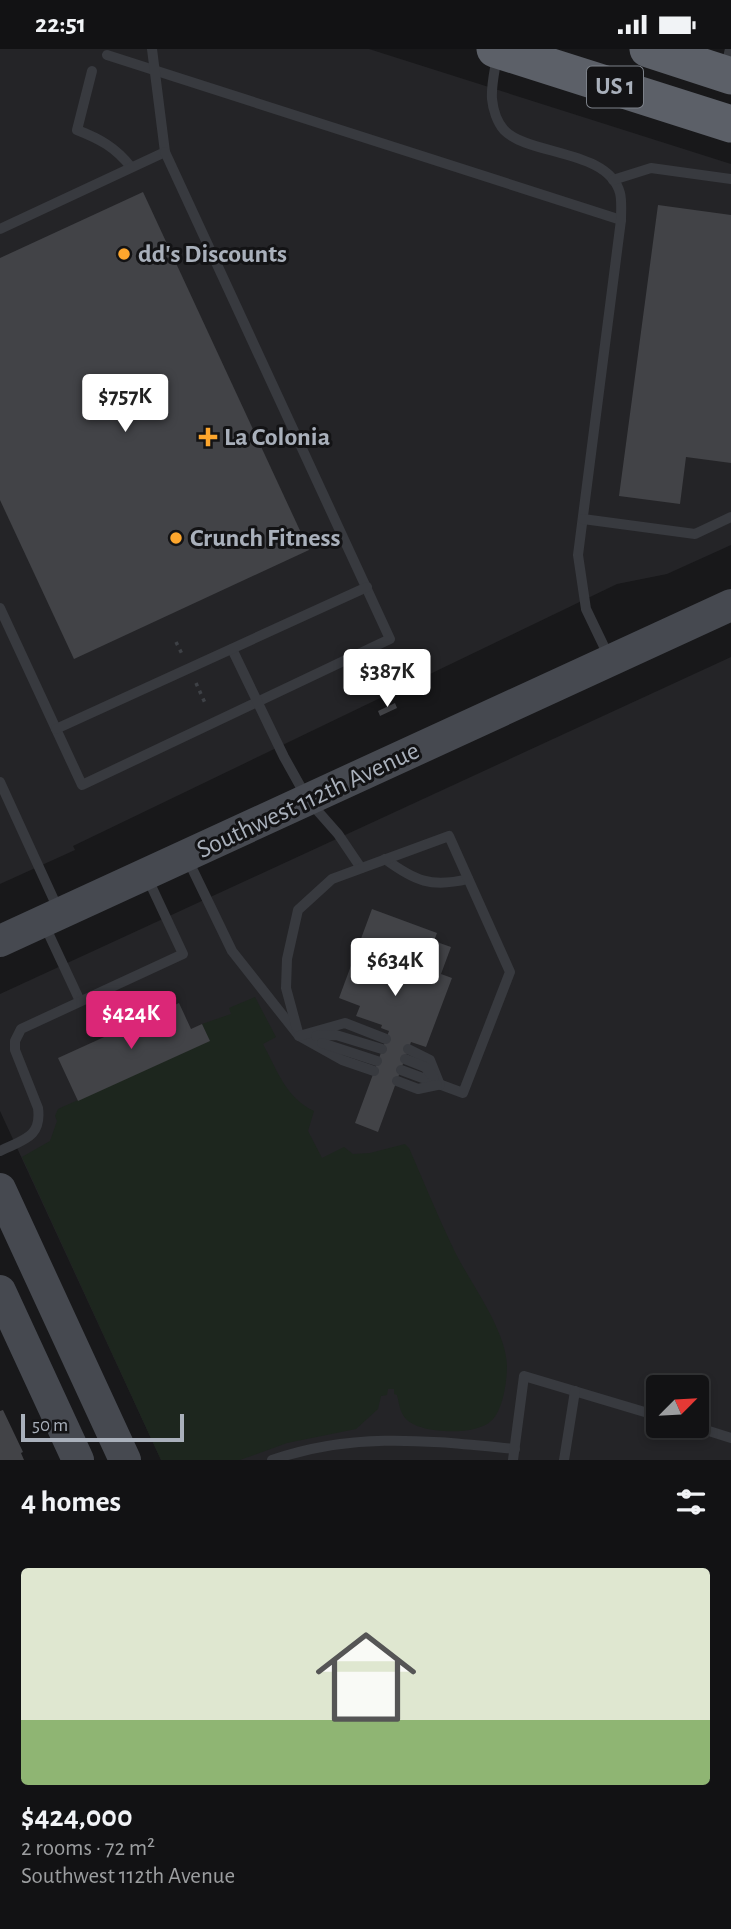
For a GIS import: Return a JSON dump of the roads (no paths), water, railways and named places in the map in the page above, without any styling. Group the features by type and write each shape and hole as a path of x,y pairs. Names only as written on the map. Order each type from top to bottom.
{"highway":[{"name":"US 1","path":"498,49 731,124"},
{"name":"US 1","path":"648,49 687,55 728,66"}],"main road":[{"name":"Southwest 112th Avenue","path":"0,941 731,605"},
{"path":"0,1189 125,1460"},
{"path":"4,1309 78,1460"}],"lane":[{"path":"0,608 82,785 390,639 164,152 152,49"},
{"path":"498,49 492,99 495,114 506,131 525,141 600,168 613,180 620,194 621,220 578,555 586,609 610,661"},
{"path":"107,55 621,220"},
{"path":"92,71 77,130 103,140 117,150 131,167"},
{"path":"0,229 164,152"},
{"path":"613,180 651,168 731,180"},
{"path":"583,519 695,534 731,517"},
{"path":"56,729 367,587"},
{"path":"232,649 284,757 308,800 338,834 361,868"},
{"path":"0,782 52,918 80,1001"},
{"path":"299,1036 286,988 287,959 298,910 332,879 449,836 510,972 463,1093 440,1085 403,1065 430,1060 440,1085"},
{"path":"186,856 232,951 299,1036 376,1066"},
{"path":"385,859 407,875 431,884 449,884 468,879"},
{"path":"0,1151 29,1138 35,1131 39,1118 38,1108 16,1055 15,1045 19,1032 24,1027 183,954 145,875"},
{"path":"299,1036 336,1035 384,1044"},
{"path":"272,1460 314,1448 366,1440 412,1439 514,1454 524,1376 646,1412"},
{"path":"564,1460 575,1391"},
{"path":"709,1431 731,1438"}],"place":[{"name":"dd's Discounts","path":"124,254"},
{"name":"La Colonia","path":"208,437"},
{"name":"Crunch Fitness","path":"176,538"}]}
